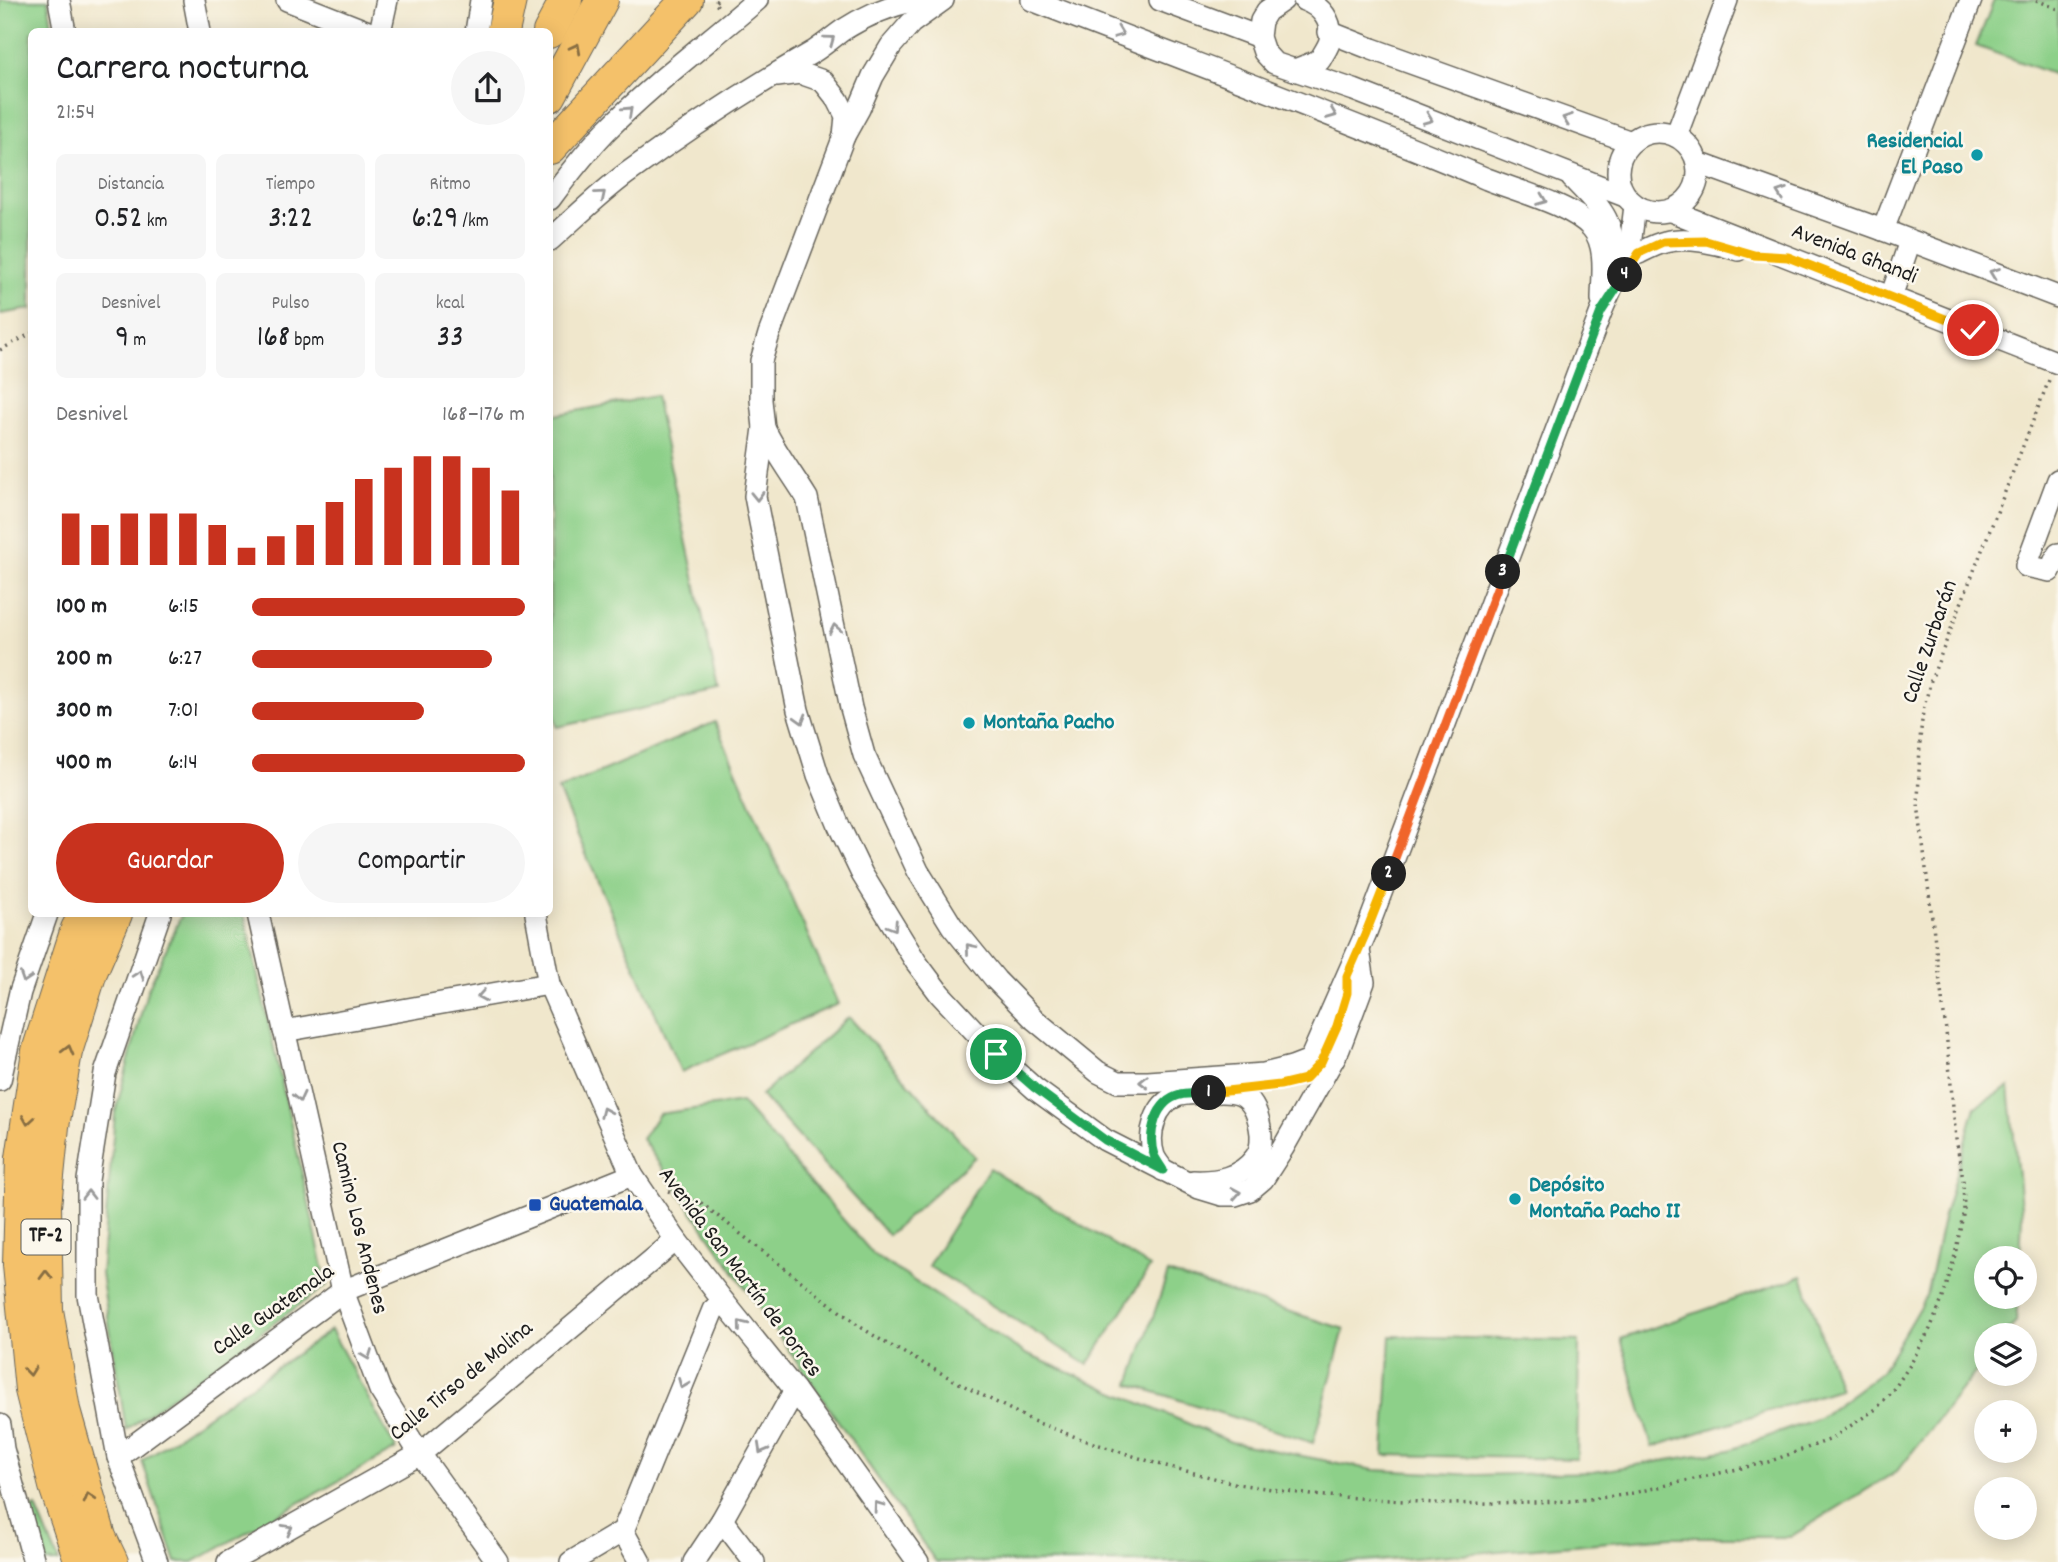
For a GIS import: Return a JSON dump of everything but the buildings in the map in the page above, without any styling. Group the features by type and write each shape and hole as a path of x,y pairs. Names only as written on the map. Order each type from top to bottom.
{"highway":[{"path":"504,28 510,0"},
{"path":"551,28 566,0"},
{"path":"553,90 601,0"},
{"path":"553,145 687,0"},
{"name":"TF-2","path":"81,1562 55,1486 31,1390 19,1265 22,1158 38,1051 84,917"},
{"name":"TF-2","path":"112,1562 100,1537 64,1410 47,1310 45,1206 53,1126 66,1052 91,972 115,917"}],"street":[{"path":"59,0 64,28"},
{"path":"194,0 199,28"},
{"path":"287,0 358,28"},
{"path":"381,28 387,0"},
{"path":"477,28 481,0"},
{"path":"553,195 606,132 757,0"},
{"path":"553,237 625,175 769,77 845,29 872,15 917,0"},
{"path":"943,0 911,23 891,46 873,76 845,136 761,361 764,428 755,496 798,710 818,775 839,826 862,874 916,962 940,993 996,1054 1035,1088 1105,1140 1199,1188 1222,1195 1235,1195 1250,1190 1263,1178 1303,1114 1339,1049 1364,982 1359,950"},
{"path":"1032,0 1334,115 1564,208 1585,221 1595,231 1600,244 1603,262 1602,311"},
{"path":"1160,0 1259,37"},
{"path":"764,428 774,449 807,498 851,708 864,755 918,871 953,926 996,980 1035,1020 1098,1072 1118,1082 1264,1074 1292,1068 1310,1060 1359,950 1602,311 1630,246 1630,201 1620,186 1618,174 1623,151 1641,136 1664,132 1676,136 1690,147 1698,163 1699,175 1696,187 1681,205 1667,211 1653,212 1630,201 1569,174 1354,90 1274,63 1264,52 1259,37 1261,21 1266,11 1283,0"},
{"path":"1676,136 1727,0"},
{"path":"1883,230 1971,0"},
{"path":"1295,69 1320,60 1330,41 1328,21 1322,11 1310,1"},
{"path":"1329,32 1631,142"},
{"path":"769,77 800,74 823,81 838,100 846,116 845,136"},
{"name":"Avenida Ghandi","path":"1698,163 2058,297"},
{"path":"1569,174 1597,205 1611,226 1612,260 1602,311"},
{"path":"1602,311 1667,211"},
{"name":"Avenida Ghandi","path":"1667,211 2057,362"},
{"path":"1639,253 1663,242 1706,241 1754,255 1788,257"},
{"path":"1891,297 1910,241"},
{"path":"2058,480 2026,566 2050,571 2058,554"},
{"path":"0,1080 20,992 46,917"},
{"path":"157,1562 118,1457 88,1295 88,1180 105,1073 159,917"},
{"name":"Camino Los Andenes","path":"259,917 343,1291 380,1390 420,1454 498,1562"},
{"name":"Avenida San Martín de Porres","path":"538,917 549,984 634,1177 676,1240 795,1390 918,1562"},
{"path":"1163,1170 1154,1157 1151,1139 1155,1119 1164,1103 1179,1095 1280,1085 1305,1079 1321,1062 1337,1026 1347,993 1347,976"},
{"path":"284,1031 549,984"},
{"path":"1184,1180 1209,1182 1227,1178 1245,1169 1258,1155 1262,1136 1258,1115 1250,1102 1242,1096 1224,1092"},
{"name":"Calle Guatemala","path":"118,1457 343,1291 634,1177"},
{"name":"Calle Tirso de Molina","path":"228,1562 420,1454 676,1240"},
{"path":"571,1562 623,1531 713,1310 724,1303"},
{"path":"694,1562 722,1520 795,1390"},
{"path":"0,1425 3,1449 34,1562"},
{"path":"722,1520 754,1562"},
{"path":"623,1531 640,1562"}],"path":[{"path":"2036,0 2058,9"},
{"path":"0,350 28,335"},
{"name":"Calle Zurbarán","path":"634,1177 701,1203 856,1324 884,1342 1033,1421 1158,1464 1238,1484 1312,1495 1450,1504 1572,1501 1623,1495 1768,1462 1840,1434 1876,1409 1896,1386 1930,1329 1944,1295 1955,1255 1964,1210 1963,1179 1956,1139 1918,804 1923,711 1931,680 2057,362"}],"green space":[{"path":"0,0 48,0 53,28 28,28 28,309 0,314"},
{"path":"1994,0 2058,0 2058,76 1976,46"},
{"path":"655,396 719,692 557,727 553,707 553,415"},
{"path":"715,722 838,1004 681,1072 558,790"},
{"path":"181,917 245,917 327,1285 126,1430 101,1274 115,1113 147,991"},
{"path":"849,1017 975,1157 888,1235 761,1095"},
{"path":"2009,1087 2022,1216 2021,1246 1974,1246 1974,1309 2017,1309 2016,1322 1974,1323 1974,1374 1897,1471 1790,1537 1672,1537 1363,1562 936,1562 642,1139 659,1114 741,1102 873,1254 1026,1354 1231,1442 1374,1470 1477,1475 1593,1472 1730,1450 1819,1418 1881,1372 1926,1296 1943,1219 1975,1107"},
{"path":"989,1168 1150,1267 1088,1365 928,1266"},
{"path":"1168,1273 1344,1329 1313,1443 1130,1384"},
{"path":"1802,1276 1839,1389 1652,1447 1621,1339"},
{"path":"331,1330 396,1449 193,1562 176,1562 142,1461"},
{"path":"1391,1336 1579,1341 1577,1459 1384,1455"},
{"path":"36,1507 59,1562 43,1562 29,1511"}],"place":[{"name":"Residencial El Paso","path":"1977,155"},
{"name":"Montaña Pacho","path":"969,723"},
{"name":"Depósito Montaña Pacho II","path":"1515,1199"},
{"name":"Guatemala","path":"535,1205"}],"route":[{"path":"996,1054 1035,1088 1105,1140 1163,1170 1154,1157 1151,1139 1155,1119 1164,1103 1179,1095 1250,1089 1305,1079 1321,1062 1337,1026 1347,993 1347,976 1365,935 1601,312 1639,253 1663,242 1706,241 1754,255 1788,257 1973,330"}]}
